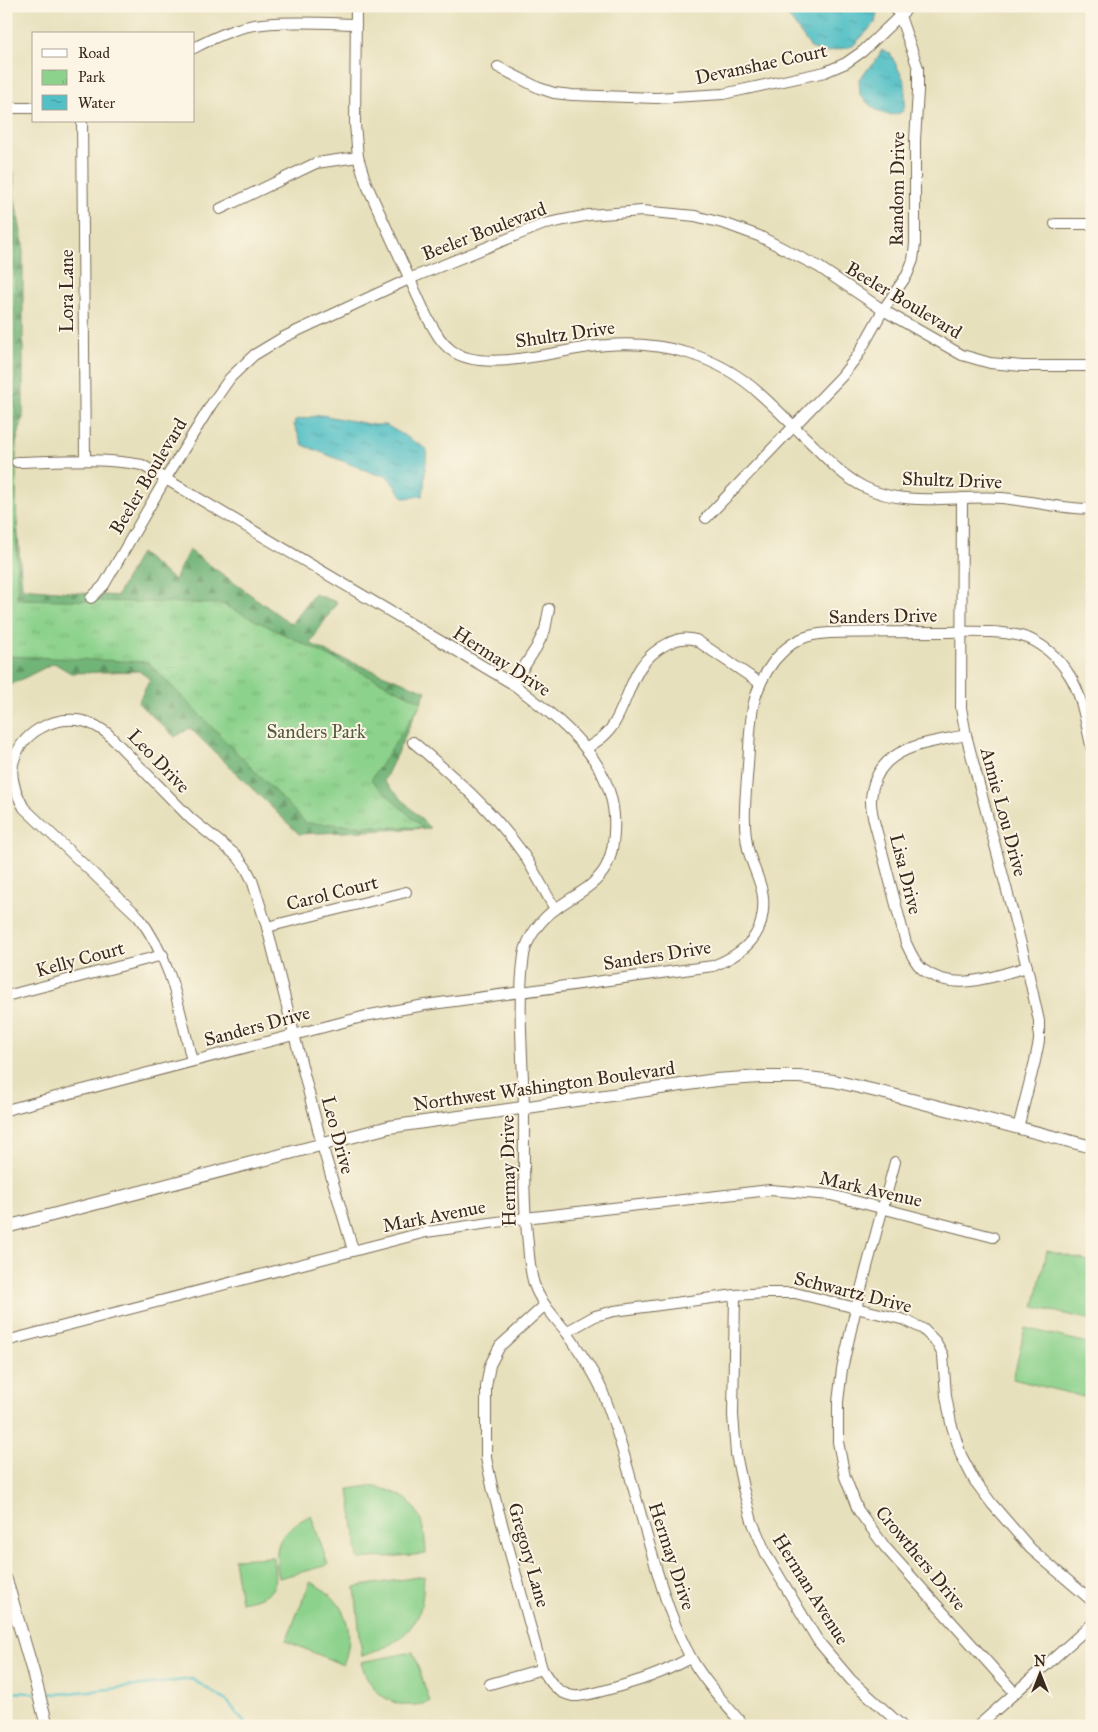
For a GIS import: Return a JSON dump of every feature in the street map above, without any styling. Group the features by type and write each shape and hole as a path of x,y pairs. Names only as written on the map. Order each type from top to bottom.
{"main road":[{"name":"Northwest Washington Boulevard","path":"6,1227 389,1127 716,1080 760,1077 834,1081 1092,1147"},
{"path":"6,1580 47,1726"}],"street":[{"name":"Shultz Drive","path":"356,6 355,125 358,156 366,183 427,317 438,336 451,350 465,358 481,361 501,361 592,346 629,343 659,346 696,355 728,370 760,393 847,478 879,493 900,498 1001,498 1071,509 1092,509"},
{"name":"Random Drive","path":"706,518 842,376 858,355 883,310 907,275 913,260 915,244 915,140 918,68 900,16 894,6"},
{"name":"Devanshae Court","path":"498,67 539,88 563,94 656,98 723,94 825,72 846,63 864,51 910,6"},
{"path":"195,47 238,29 262,24 356,24"},
{"path":"6,108 32,108"},
{"name":"Lora Lane","path":"82,122 85,460"},
{"path":"220,209 316,163 358,156"},
{"name":"Beeler Boulevard","path":"91,598 104,585 166,478 230,378 254,355 284,337 409,278 544,224 589,215 642,211 695,216 726,224 760,236 818,267 883,310 962,355 990,363 1022,366 1092,366"},
{"path":"1056,224 1092,224"},
{"name":"Hermay Drive","path":"17,462 85,460 122,461 142,465 513,684 560,722 587,748 605,779 613,802 615,837 605,868 592,883 577,896 555,908 537,927 529,940 525,953 522,992 525,1218 530,1263 534,1285 544,1305 566,1332 599,1384 615,1426 658,1577 690,1658 744,1726"},
{"name":"Annie Lou Drive","path":"962,498 961,691 966,735 1027,967 1039,1020 1039,1041 1018,1128"},
{"path":"513,684 541,639 545,630 549,609"},
{"name":"Sanders Drive","path":"6,1110 370,1015 425,1005 713,966 728,960 743,950 752,938 761,924 764,907 763,891 748,849 745,824 753,702 760,683 782,651 797,641 810,636 830,633 962,632 1022,636 1042,645 1070,676 1078,696 1092,749"},
{"path":"587,748 605,736 615,722 637,671 648,656 675,640 686,638 696,640 760,683"},
{"name":"Leo Drive","path":"192,1061 172,980 163,955 152,933 138,916 29,814 16,794 13,764 19,749 30,734 50,723 66,720 82,721 96,725 107,733 191,819 237,856 246,868 252,880 266,927 322,1145 353,1250"},
{"name":"Lisa Drive","path":"966,735 914,746 887,762 878,772 872,785 872,809 906,943 912,956 922,969 937,977 956,982 975,982 1027,967"},
{"path":"413,742 467,789 494,819 522,852 555,908"},
{"name":"Carol Court","path":"266,927 406,892"},
{"name":"Kelly Court","path":"6,996 163,955"},
{"name":"Crowthers Drive","path":"895,1162 856,1308 842,1369 838,1402 838,1442 845,1477 858,1510 885,1547 1015,1694"},
{"name":"Mark Avenue","path":"6,1341 426,1232 525,1218 770,1190 831,1195 993,1237"},
{"name":"Schwartz Drive","path":"566,1332 595,1316 614,1311 735,1295 766,1293 796,1293 905,1320 923,1329 936,1342 943,1355 950,1424 961,1455 974,1480 1031,1549 1092,1601"},
{"name":"Herman Avenue","path":"735,1295 735,1444 743,1488 752,1521 767,1556 818,1640 850,1680 902,1726"},
{"name":"Gregory Lane","path":"544,1305 500,1346 490,1365 486,1387 486,1458 493,1491 542,1669 551,1685 561,1691 574,1696 588,1695 659,1673 690,1658"},
{"path":"978,1726 1092,1624"},
{"path":"490,1684 542,1669"}],"green space":[{"name":"Sanders Park","path":"6,169 9,169 23,243 23,418 12,458 22,588 117,596 140,553 174,580 189,550 291,624 314,594 337,602 310,643 333,655 426,691 384,781 430,828 299,834 190,728 175,737 138,703 150,679 139,671 71,673 54,663 6,687"},
{"name":"Sanders Park","path":"6,172 14,172 17,599 222,604 422,702 371,780 423,828 306,823 148,662 6,656"},
{"path":"1047,1251 1092,1262 1092,1320 1034,1307"},
{"path":"1025,1328 1092,1344 1092,1399 1013,1379"},
{"path":"370,1486 397,1494 414,1507 423,1527 426,1554 358,1559 349,1489"},
{"path":"311,1515 328,1565 279,1578 277,1556 281,1539 292,1527"},
{"path":"273,1557 275,1577 272,1590 261,1597 241,1602 234,1559"},
{"path":"424,1576 420,1611 414,1623 395,1642 362,1656 355,1587"},
{"path":"310,1582 322,1588 332,1597 340,1606 345,1616 349,1640 343,1665 286,1641"},
{"path":"413,1652 430,1702 406,1705 386,1699 371,1684 361,1662"}],"water":[{"path":"776,6 867,6 877,12 875,23 853,46 823,53 811,48 786,13"},
{"path":"882,50 890,53 905,82 903,111 897,114 891,115 879,112 860,95 859,79 876,60"},
{"path":"321,415 374,425 386,425 427,449 422,496 404,498 387,476 375,474 303,445 294,425 295,420"}],"waterway":[{"path":"43,1693 59,1694 192,1679 228,1702 247,1726"},
{"path":"6,1692 35,1693"}]}
